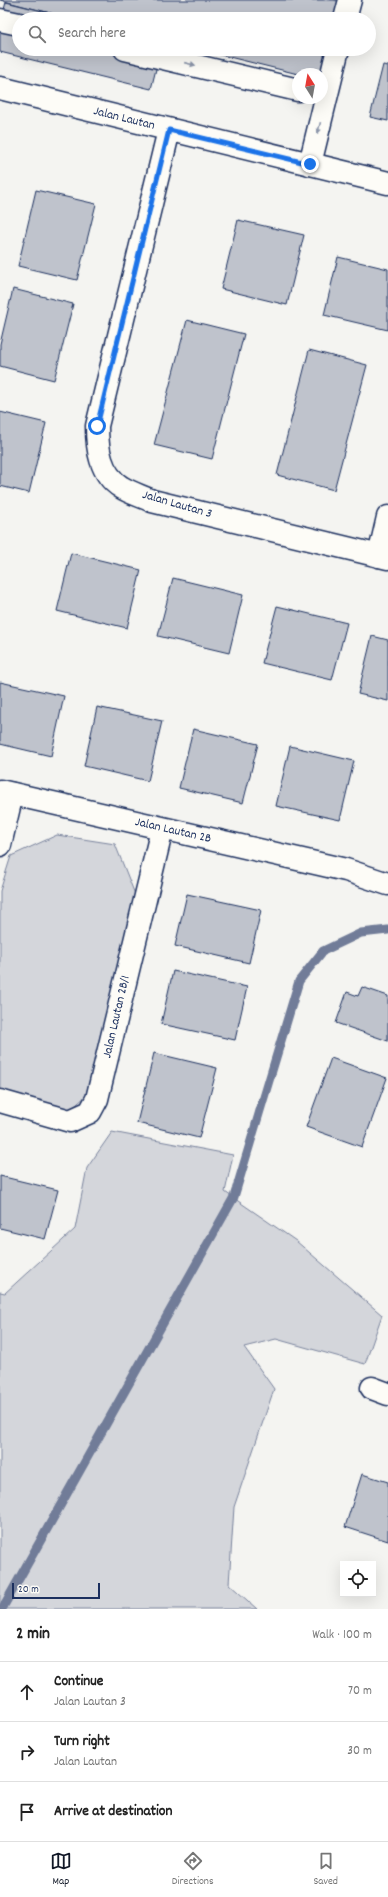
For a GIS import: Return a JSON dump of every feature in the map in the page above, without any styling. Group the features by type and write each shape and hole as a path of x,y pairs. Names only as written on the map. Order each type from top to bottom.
{"street":[{"path":"347,12 350,0"},
{"path":"0,20 12,23"},
{"path":"155,56 292,89"},
{"path":"328,83 336,56"},
{"name":"Jalan Lautan","path":"0,88 388,183"},
{"path":"310,164 322,104"},
{"name":"Jalan Lautan 3","path":"169,130 97,426 97,449 105,470 120,486 152,501 384,557"},
{"path":"384,557 388,517"},
{"path":"0,845 6,793"},
{"name":"Jalan Lautan 2B","path":"6,793 346,870 388,884"},
{"name":"Jalan Lautan 2B/1","path":"0,1101 70,1121 90,1112 97,1099 162,829"}],"shaded area":[{"path":"57,835 115,844 136,897 93,1090 70,1110 0,1093 0,891 11,856"},
{"path":"112,1132 233,1155 225,1192 296,1241 382,1315 365,1364 276,1339 244,1347 274,1389 234,1507 229,1584 257,1609 0,1609 0,1292 5,1293 75,1229 87,1168"}],"building":[{"path":"0,0 339,1 336,12 47,12"},
{"path":"6,2 46,12 12,12 12,55 0,52 0,25"},
{"path":"16,56 159,56 151,89"},
{"path":"225,56 325,56 322,68 292,68 292,73"},
{"path":"383,65 388,66 388,121 370,117"},
{"path":"36,190 96,204 77,280 18,266"},
{"path":"238,220 304,235 287,305 221,289"},
{"path":"338,257 388,269 388,330 324,315"},
{"path":"13,289 73,304 54,380 0,366 0,344"},
{"path":"187,320 244,334 212,459 154,445"},
{"path":"309,350 367,365 334,490 277,475"},
{"path":"0,412 46,423 29,493 0,486"},
{"path":"71,553 141,570 127,628 57,611"},
{"path":"173,578 243,595 229,653 158,636"},
{"path":"277,606 347,623 332,680 262,663"},
{"path":"372,636 388,640 388,701 358,694"},
{"path":"0,682 64,696 51,756 0,744"},
{"path":"97,707 162,721 148,781 84,766"},
{"path":"193,729 258,744 243,803 179,788"},
{"path":"290,746 354,761 340,820 276,806"},
{"path":"187,894 261,910 249,963 175,946"},
{"path":"173,971 247,987 235,1040 161,1024"},
{"path":"362,987 388,996 388,1041 336,1023 347,992 358,996"},
{"path":"154,1053 217,1068 199,1138 137,1123"},
{"path":"331,1058 387,1078 362,1147 306,1127"},
{"path":"0,1176 58,1190 45,1239 0,1228"},
{"path":"362,1474 388,1482 388,1541 345,1527"}],"waterway":[{"path":"2,1609 234,1197 299,981 323,951 361,933 388,930"}],"route":[{"path":"97,426 169,130 310,164"}]}
